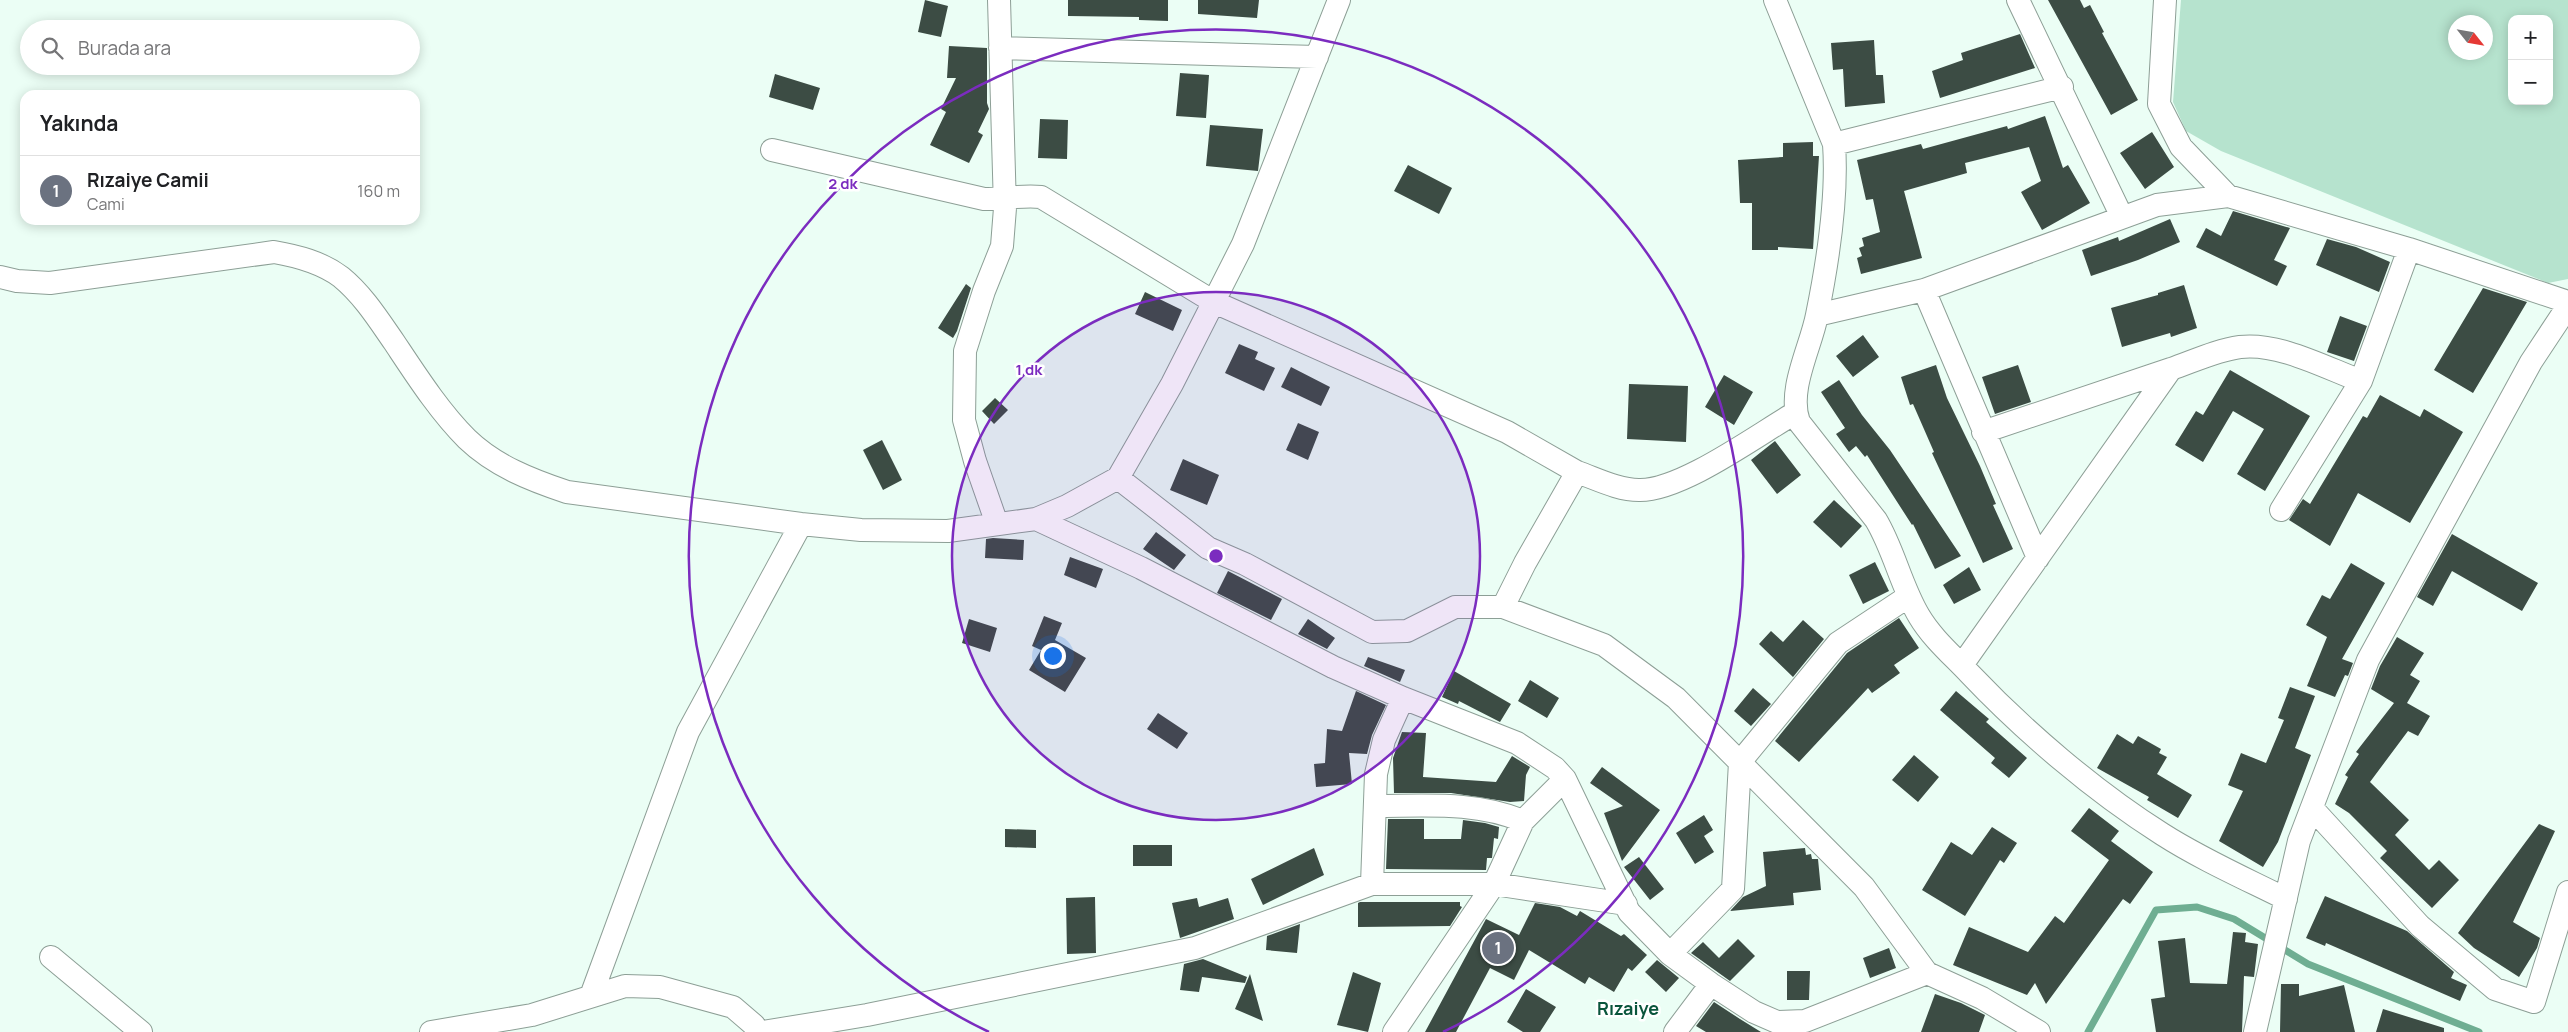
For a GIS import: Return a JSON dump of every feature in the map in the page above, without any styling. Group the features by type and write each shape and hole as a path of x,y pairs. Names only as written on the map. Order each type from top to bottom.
{"street":[{"path":"997,524 975,461 964,420 965,351 984,292 1002,246 1004,199 999,0"},
{"path":"0,276 17,281 50,283 274,252 295,256 318,264 339,276 357,292 419,380 467,438 510,470 534,481 567,492 801,524 862,530 948,531 1036,520 1067,506 1118,478 1172,384 1243,244 1339,0"},
{"path":"1775,0 1834,144 1835,196 1817,315 1796,391 1795,413 1802,426 1885,534 1909,596 1929,630 1996,702 2092,784 2128,811 2194,853 2286,899"},
{"path":"2018,0 2062,87 2122,217"},
{"path":"2165,0 2159,104 2181,147 2228,196"},
{"path":"1000,48 1317,56"},
{"path":"1834,144 2062,87"},
{"path":"772,150 984,199 1004,199 1025,195 1040,197 1214,302 1507,432 1577,472 1623,488 1638,490 1665,487 1686,478 1795,413"},
{"path":"1817,315 1924,290 2122,217 2157,206 2228,196 2409,249 2568,304 2531,362 2368,660 2299,841 2255,1032"},
{"path":"2281,510 2361,380 2409,249"},
{"path":"1924,290 2038,558"},
{"path":"1983,432 2222,350 2242,346 2261,347 2283,352 2361,380"},
{"path":"1962,665 2171,369"},
{"path":"1503,608 1525,563 1577,472"},
{"path":"1118,478 1208,548 1245,564 1372,632 1407,632 1455,607 1503,608 1604,645 1676,698 1864,886 1927,974 1982,998 2039,1032"},
{"path":"1036,520 1141,568 1332,667 1403,698 1517,743 1555,768 1564,779 1629,912 1670,954 1710,984 1766,1018 1791,1023 1805,1021 1927,974"},
{"path":"591,996 688,732 801,524"},
{"path":"1670,954 1733,889 1740,762 1838,643 1909,596"},
{"path":"1372,884 1375,806 1380,757 1393,718 1403,698"},
{"path":"1394,1032 1494,884 1524,821 1564,779"},
{"path":"1375,806 1466,806 1494,811 1524,821"},
{"path":"2312,808 2420,926 2495,989 2534,1002 2568,892"},
{"path":"763,1032 866,1023 1195,948 1372,884 1494,884 1626,904"},
{"path":"51,957 141,1032"},
{"path":"1675,1032 1710,984"},
{"path":"431,1032 532,1015 625,986 660,987 733,1006 754,1025 757,1032"}],"green space":[{"path":"2181,0 2568,0 2568,279 2548,283 2221,151 2186,131 2173,102"}],"building":[{"path":"925,0 948,6 941,37 918,32"},
{"path":"1068,0 1168,0 1168,21 1139,20 1139,17 1068,16"},
{"path":"1198,0 1259,0 1257,18 1198,14"},
{"path":"2048,0 2080,0 2084,8 2090,5 2104,32 2102,33 2138,100 2111,115"},
{"path":"2020,34 2035,68 1940,98 1932,71 1963,60 1961,53"},
{"path":"1874,40 1876,75 1883,75 1885,103 1845,107 1843,69 1833,70 1831,43"},
{"path":"949,46 987,48 987,103 989,109 978,132 983,135 969,163 930,145 946,112 941,109 956,78 947,78"},
{"path":"1180,73 1209,75 1206,118 1176,116"},
{"path":"775,74 820,88 813,110 769,97"},
{"path":"2045,116 2063,168 2068,165 2090,203 2042,230 2021,192 2041,181 2029,147 1965,163 1967,173 1904,191 1922,258 1861,274 1857,258 1862,256 1859,248 1864,246 1862,238 1880,232 1873,199 1866,200 1857,160 1921,144 1923,149 2007,126 2008,129"},
{"path":"1040,119 1068,120 1067,159 1038,158"},
{"path":"1210,125 1263,129 1258,171 1206,166"},
{"path":"2152,132 2174,167 2145,189 2120,153"},
{"path":"1813,142 1813,156 1819,156 1813,249 1778,247 1778,250 1752,250 1752,203 1740,203 1738,160 1783,157 1783,143"},
{"path":"1408,165 1452,188 1439,214 1394,191"},
{"path":"2233,211 2290,228 2274,260 2287,266 2277,286 2196,247 2206,228 2221,236"},
{"path":"2170,219 2180,242 2138,260 2091,276 2082,250 2118,237 2119,241"},
{"path":"2327,239 2356,247 2390,262 2379,292 2316,265"},
{"path":"966,284 971,288 953,338 938,328"},
{"path":"2184,285 2197,328 2171,337 2170,333 2122,347 2111,308 2158,295 2158,293"},
{"path":"2483,288 2527,302 2473,393 2434,370"},
{"path":"1145,292 1182,310 1173,331 1135,314"},
{"path":"2340,316 2367,326 2354,361 2327,352"},
{"path":"1863,335 1879,357 1853,377 1836,356"},
{"path":"1239,344 1258,352 1255,359 1275,368 1264,391 1225,373"},
{"path":"1936,365 1947,398 1980,466 1996,504 1993,505 2013,549 1983,563 1932,453 1934,452 1913,404 1910,405 1901,377"},
{"path":"2018,365 2031,402 1995,414 1982,377"},
{"path":"1291,367 1330,387 1321,406 1281,387"},
{"path":"2230,370 2310,416 2265,491 2237,474 2264,429 2233,411 2203,462 2175,445 2196,411 2203,415"},
{"path":"1724,375 1753,392 1734,425 1705,407"},
{"path":"1839,380 1862,415 1890,450 1961,556 1935,569 1913,524 1867,455 1865,457 1856,446 1849,452 1836,434 1845,428 1821,392"},
{"path":"1629,384 1688,386 1686,442 1627,439"},
{"path":"2380,395 2420,417 2424,409 2463,432 2410,523 2358,493 2330,546 2289,520 2303,499 2310,504 2363,416 2367,418"},
{"path":"995,398 1008,410 994,424 982,411"},
{"path":"1298,423 1319,432 1308,460 1286,450"},
{"path":"882,440 902,480 883,490 863,450"},
{"path":"1775,441 1801,475 1777,494 1751,460"},
{"path":"1183,459 1219,475 1207,505 1170,490"},
{"path":"1834,500 1862,526 1841,548 1813,522"},
{"path":"1156,532 1186,555 1174,570 1143,549"},
{"path":"2452,534 2538,583 2522,611 2452,571 2433,606 2417,597"},
{"path":"986,539 1024,540 1023,560 985,558"},
{"path":"1070,557 1103,569 1096,588 1064,575"},
{"path":"1875,562 1889,591 1863,604 1849,575"},
{"path":"2351,563 2385,583 2342,659 2353,663 2348,676 2345,675 2335,697 2307,686 2327,637 2306,625 2322,595 2330,599"},
{"path":"1969,567 1981,590 1954,604 1943,585"},
{"path":"1228,571 1282,599 1271,620 1217,593"},
{"path":"1044,616 1062,623 1055,640 1086,658 1065,692 1029,670 1041,650 1032,646"},
{"path":"1899,618 1919,648 1894,665 1900,673 1872,693 1868,688 1799,762 1775,741 1847,653"},
{"path":"969,619 997,628 990,652 962,643"},
{"path":"1308,619 1335,638 1327,649 1298,634"},
{"path":"1803,620 1824,639 1793,677 1759,644 1771,631 1783,642"},
{"path":"2397,637 2424,653 2410,675 2420,681 2407,703 2430,716 2418,736 2408,731 2370,782 2409,820 2395,835 2429,870 2439,860 2459,880 2432,908 2380,858 2387,851 2349,813 2335,804 2348,777 2345,775 2359,754 2356,752 2394,703 2371,689 2380,666"},
{"path":"1368,657 1405,670 1400,682 1364,666"},
{"path":"1454,671 1511,704 1500,722 1459,701 1458,704 1442,697"},
{"path":"1530,680 1559,698 1547,718 1518,701"},
{"path":"2290,687 2315,696 2295,748 2311,755 2278,842 2263,867 2219,841 2243,791 2228,785 2241,753 2266,763 2284,720 2278,718"},
{"path":"1753,688 1771,704 1751,726 1734,711"},
{"path":"1356,691 1386,705 1372,735 1367,754 1349,753 1352,784 1316,787 1314,764 1325,763 1327,729 1342,731"},
{"path":"1956,691 1989,719 1986,722 2027,758 2009,778 1991,763 1995,758 1940,710"},
{"path":"1158,713 1188,733 1177,749 1147,729"},
{"path":"1402,732 1426,733 1423,777 1496,782 1512,756 1530,767 1526,775 1524,801 1510,802 1451,793 1394,793 1393,758"},
{"path":"2117,734 2133,744 2138,736 2161,749 2159,753 2167,757 2157,774 2192,795 2178,818 2147,800 2149,797 2097,768"},
{"path":"1914,755 1939,777 1918,802 1892,780"},
{"path":"1602,767 1660,810 1622,861 1604,813 1623,806 1590,783"},
{"path":"2089,808 2119,831 2111,841 2153,872 2130,904 2123,899 2046,1004 2035,983 2027,995 1953,965 1969,927 2028,952 2055,916 2064,923 2109,860 2071,831"},
{"path":"1704,815 1713,830 1704,836 1714,852 1695,864 1676,833"},
{"path":"1388,819 1424,819 1424,839 1461,839 1463,820 1485,823 1499,827 1498,839 1494,838 1492,858 1487,858 1486,870 1386,869"},
{"path":"2539,824 2555,831 2513,922 2540,938 2537,948 2519,977 2474,948 2458,933"},
{"path":"1992,827 2017,843 2004,863 2000,860 1965,916 1922,890 1951,842 1972,855"},
{"path":"1005,829 1036,830 1036,848 1005,847"},
{"path":"1133,845 1172,845 1172,866 1133,866"},
{"path":"1314,848 1324,875 1263,905 1251,879"},
{"path":"1805,848 1806,855 1811,854 1812,859 1818,859 1821,890 1793,893 1794,905 1730,911 1743,897 1766,886 1763,852"},
{"path":"1639,857 1664,889 1650,900 1624,867"},
{"path":"2325,896 2407,931 2454,972 2451,978 2467,985 2460,1001 2326,943 2325,946 2306,938"},
{"path":"1095,897 1096,953 1067,954 1066,898"},
{"path":"1197,898 1199,907 1228,898 1234,919 1180,938 1172,903"},
{"path":"1360,902 1460,902 1462,907 1450,926 1358,927 1358,903"},
{"path":"1535,903 1560,907 1577,916 1580,911 1621,936 1624,934 1647,955 1632,971 1628,968 1614,992 1589,977 1585,984 1529,950 1514,980 1490,968 1456,1032 1425,1032 1486,919 1519,935"},
{"path":"1300,924 1297,953 1266,950 1267,936"},
{"path":"2233,932 2246,933 2245,942 2258,944 2254,977 2244,976 2242,1032 2156,1032 2151,999 2165,997 2158,941 2185,938 2190,983 2227,984"},
{"path":"1738,939 1755,956 1730,981 1691,953 1703,942 1719,958"},
{"path":"1889,948 1896,968 1870,978 1863,958"},
{"path":"1203,959 1247,977 1245,983 1202,977 1199,992 1180,990 1184,964"},
{"path":"1657,960 1679,978 1666,992 1645,972"},
{"path":"1787,971 1810,971 1809,1000 1787,1000"},
{"path":"1353,972 1381,983 1368,1032 1337,1025"},
{"path":"1250,974 1263,1021 1235,1009"},
{"path":"2281,984 2299,984 2299,996 2344,985 2355,1032 2280,1032"},
{"path":"1526,989 1556,1007 1540,1032 1523,1032 1507,1022"},
{"path":"1935,994 1961,1003 1985,1015 1979,1032 1921,1032"},
{"path":"1714,1002 1761,1032 1706,1032 1696,1026"},
{"path":"2383,1009 2444,1028 2444,1032 2376,1032"}],"waterway":[{"path":"2088,1032 2156,910 2197,907 2234,919 2308,964 2479,1032"}],"place":[{"name":"Rızaiye Camii","path":"1498,948"}],"district":[{"name":"Rızaiye","path":"1628,1009"}]}
